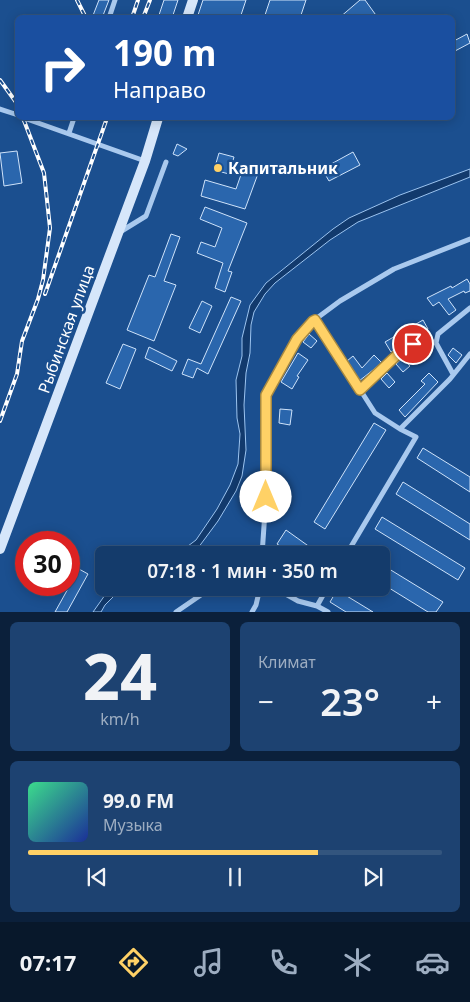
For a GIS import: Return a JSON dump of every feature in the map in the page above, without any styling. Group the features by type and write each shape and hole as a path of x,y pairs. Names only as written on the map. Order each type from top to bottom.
{"main road":[{"path":"189,15 193,0"},
{"name":"Рыбинская улица","path":"0,549 145,161 157,120"}],"street":[{"path":"110,15 115,0"},
{"path":"0,109 15,114"},
{"path":"30,120 145,161"},
{"path":"68,133 73,120"},
{"path":"118,234 146,216 166,162"},
{"path":"263,546 266,497 266,395 297,339 315,320 340,301 394,269 470,240"},
{"path":"453,374 436,343 438,334 470,308"},
{"path":"315,320 375,413 416,437 351,546"},
{"path":"360,390 403,350 422,338 436,343"},
{"path":"400,429 450,379 470,354"},
{"path":"176,612 199,596"},
{"path":"252,612 256,606 258,596"},
{"path":"289,596 328,612"},
{"path":"318,612 317,606 323,596"}],"water":[{"path":"470,169 470,177 358,222 330,240 275,283 265,294 254,312 251,325 244,405 246,450 242,476 236,491 218,521 199,546 188,546 196,540 217,509 230,485 238,464 240,434 237,418 236,380 242,356 242,338 250,305 266,283 333,229 349,218 400,195"},
{"path":"104,596 114,596 101,612 93,612"}],"building":[{"path":"99,0 109,0 103,15 93,15"},
{"path":"164,0 178,0 173,15 159,15"},
{"path":"203,0 246,0 241,15 198,15"},
{"path":"270,0 306,0 301,15 265,15"},
{"path":"360,0 365,0 376,15 342,15"},
{"path":"467,34 470,43 455,51 455,40"},
{"path":"177,144 187,149 178,156 173,154"},
{"path":"17,151 22,183 4,186 0,153"},
{"path":"353,152 360,165 329,181 322,169"},
{"path":"219,153 234,157 229,174 214,170"},
{"path":"244,166 259,171 245,209 201,196 205,180 236,189"},
{"path":"205,207 247,223 228,271 232,272 225,292 215,288 223,263 197,253 201,242 215,247 222,228 200,219"},
{"path":"171,234 180,237 164,281 176,285 154,341 127,330 149,275 155,277"},
{"path":"467,279 470,284 470,291 465,293 464,291 448,299 456,310 449,315 439,302 433,306 427,298 451,286 452,288"},
{"path":"231,297 241,301 208,374 197,368 193,378 182,374 188,359 201,364"},
{"path":"202,301 212,306 200,333 189,328"},
{"path":"423,320 428,329 391,352 385,342"},
{"path":"309,334 317,341 311,348 303,342"},
{"path":"423,343 427,349 408,364 410,366 403,372 396,364 411,350"},
{"path":"123,344 136,349 120,389 106,383"},
{"path":"149,347 177,361 172,371 145,358"},
{"path":"453,348 462,355 456,363 448,355"},
{"path":"298,353 308,360 297,376 299,377 292,389 281,382"},
{"path":"374,355 382,363 359,381 347,361 353,356 362,368"},
{"path":"387,373 395,382 389,388 381,379"},
{"path":"429,373 438,382 405,417 399,410 425,384 421,381"},
{"path":"280,409 292,410 290,425 279,423"},
{"path":"374,423 386,430 325,529 314,522"},
{"path":"423,448 470,477 470,492 417,458"},
{"path":"403,482 470,524 470,540 396,494"},
{"path":"382,517 465,568 458,580 375,529"},
{"path":"286,530 308,546 280,546 277,544"},
{"path":"80,570 88,574 80,588"},
{"path":"390,570 443,602 436,612 428,612 390,589"},
{"path":"64,596 76,596 67,612 55,612"},
{"path":"334,596 347,596 373,612 346,612 330,602"}],"railway":[{"path":"77,0 84,15"},
{"path":"133,15 138,0"},
{"path":"144,15 150,0"},
{"path":"0,80 15,101"},
{"path":"0,421 17,374 22,341 43,280 50,228 44,173 24,120"},
{"path":"45,294 106,120"}],"place":[{"name":"Капитальник","path":"218,168"}],"route":[{"path":"266,497 266,395 297,339 313,321 315,320 360,390 398,354 413,344"}]}
